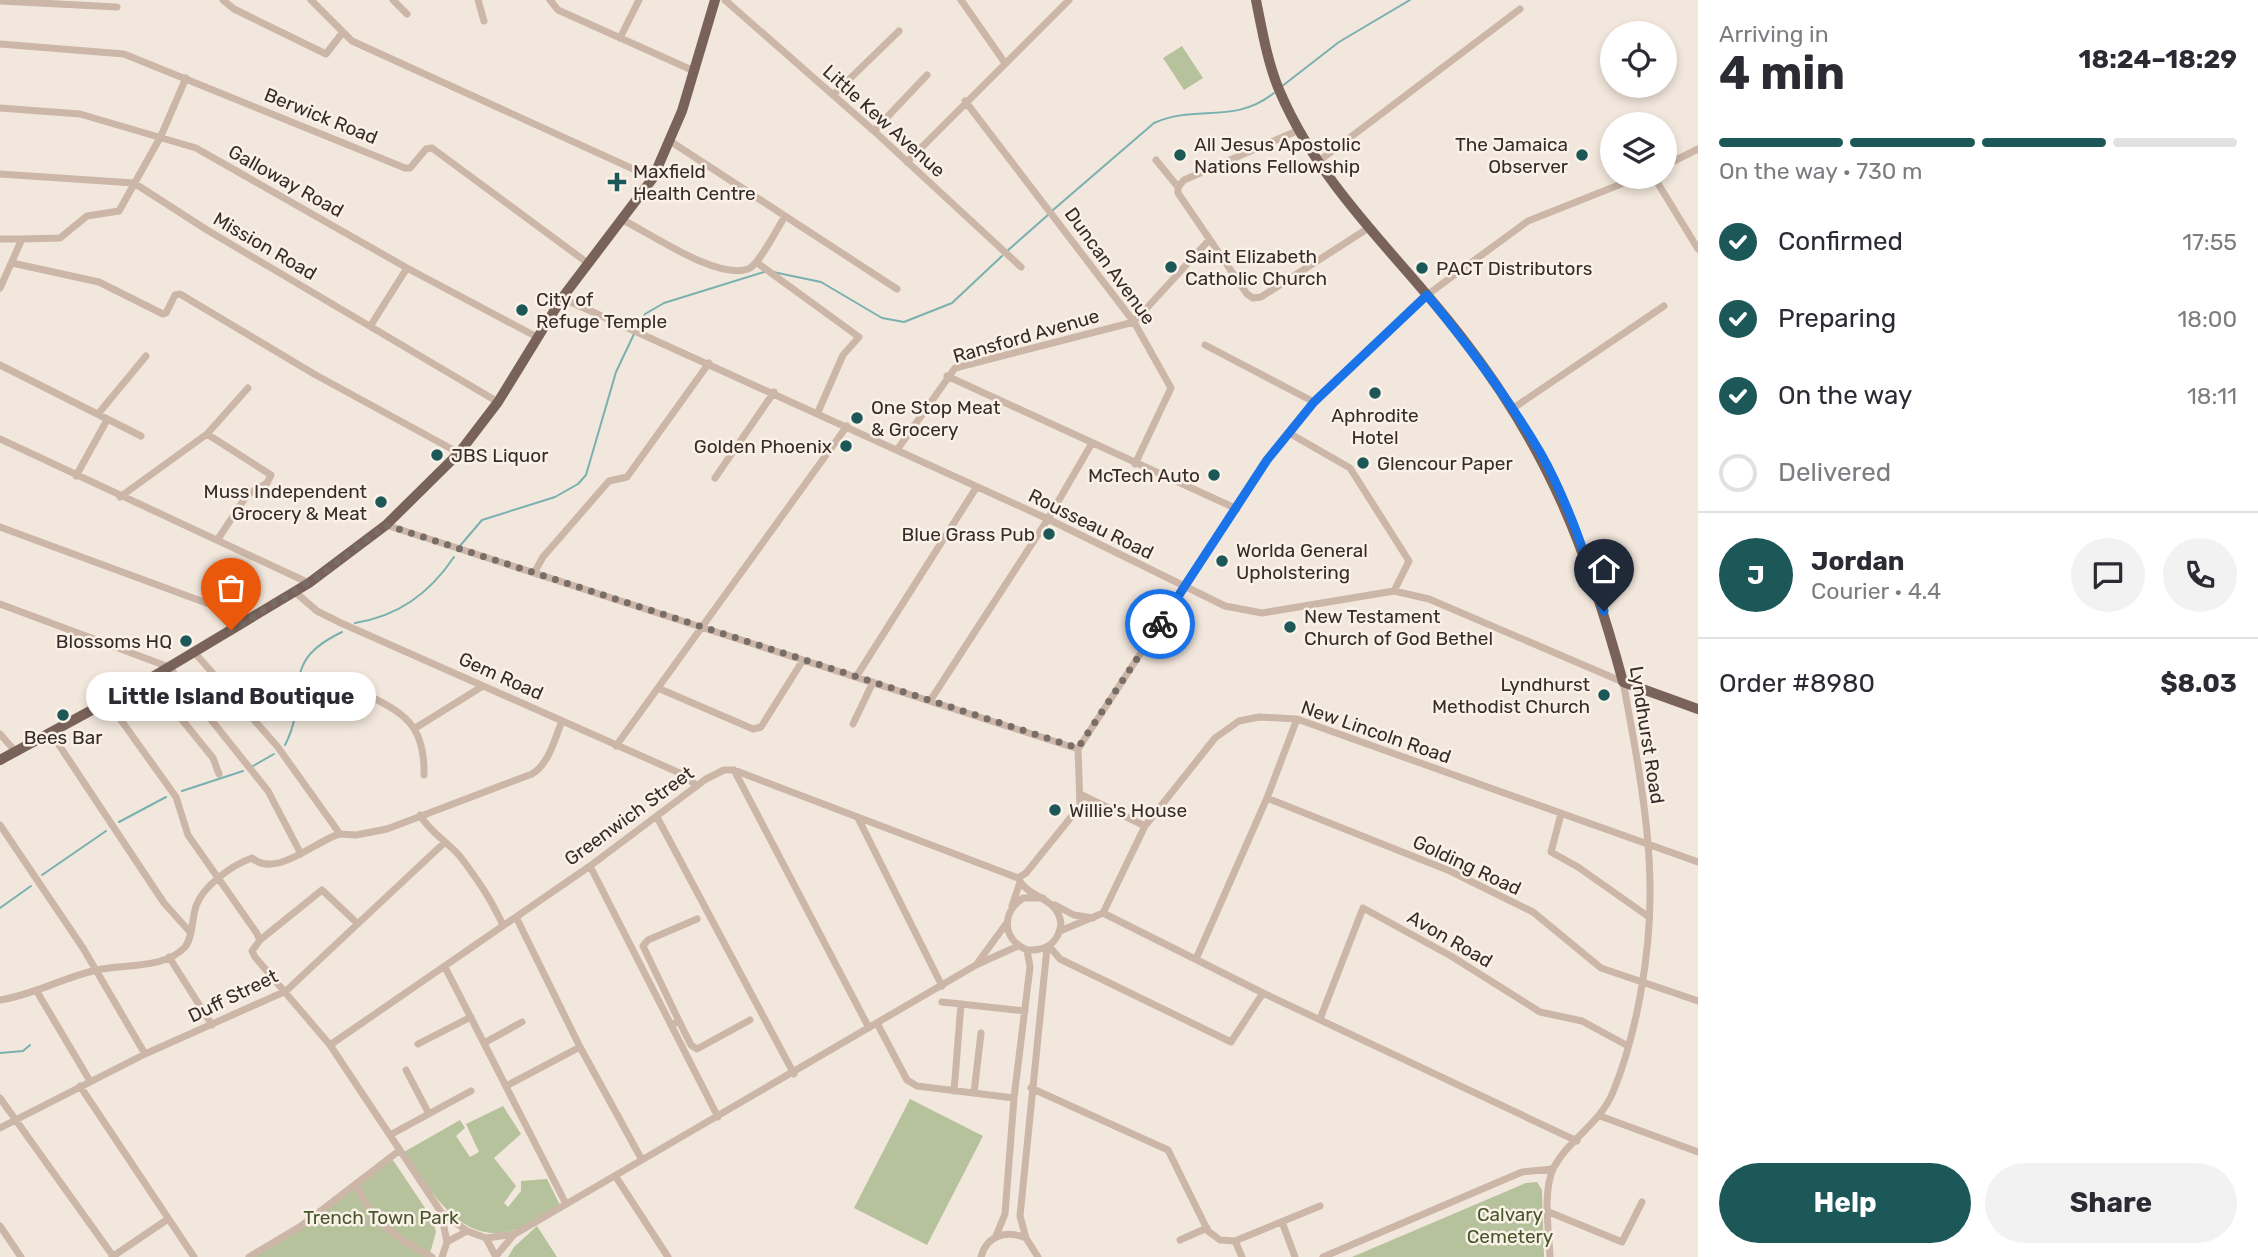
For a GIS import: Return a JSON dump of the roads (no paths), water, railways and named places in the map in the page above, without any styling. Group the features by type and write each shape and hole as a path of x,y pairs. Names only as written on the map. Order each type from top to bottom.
{"main road":[{"path":"0,760 149,679 309,583 386,525 459,453 498,402 562,298 624,220 653,178 670,142 715,0"},
{"name":"Lyndhurst Road","path":"1256,0 1276,82 1299,130 1367,229 1466,342 1541,454 1578,540 1604,611 1623,682"},
{"path":"1623,682 1698,709"}],"street":[{"path":"223,0 234,9 327,54 343,32"},
{"path":"311,0 352,41 653,178"},
{"path":"393,0 407,14"},
{"path":"478,0 484,21"},
{"path":"550,0 558,10 694,71"},
{"path":"620,38 639,0"},
{"name":"Little Kew Avenue","path":"725,0 874,131 1021,267"},
{"path":"961,0 1005,63"},
{"path":"907,162 965,101 1069,0"},
{"path":"0,1 117,7"},
{"path":"1319,161 1520,9"},
{"path":"833,95 900,31"},
{"name":"Berwick Road","path":"0,44 124,54 405,168 410,168 426,149 432,148 589,264"},
{"path":"874,131 927,75"},
{"path":"0,239 60,238 88,216 116,214 122,208 161,136 186,78"},
{"name":"Duncan Avenue","path":"965,101 1134,322 1171,388 1135,464"},
{"name":"Galloway Road","path":"0,108 79,114 196,148 407,268 537,337"},
{"path":"1178,187 1184,180 1299,130"},
{"path":"670,142 897,289"},
{"path":"1677,160 1698,149"},
{"path":"1156,160 1178,187 1178,193 1247,294 1257,298 1367,229"},
{"name":"Mission Road","path":"0,174 134,183 207,230 498,402"},
{"path":"1048,947 1027,950 1018,946 1009,936 1006,924 1019,880 1076,816 1082,795 1078,748 1267,460 1314,402 1427,295 1528,221 1609,189"},
{"path":"1661,189 1698,248"},
{"path":"624,220 721,269 748,269 756,262 785,216"},
{"path":"0,288 22,239"},
{"path":"1134,322 1209,240"},
{"path":"756,262 859,337 843,355 818,412"},
{"path":"12,263 99,282 163,314 177,294 314,374 459,453"},
{"path":"371,325 407,268"},
{"name":"Rousseau Road","path":"562,298 818,412 976,488 1048,519 1225,606 1262,613 1394,591 1429,599 1623,682"},
{"path":"1512,408 1664,306"},
{"name":"Ransford Avenue","path":"897,450 955,368 1134,322"},
{"path":"1205,345 1314,402"},
{"path":"98,414 146,356"},
{"path":"534,573 542,556 608,481 627,477 709,363"},
{"path":"0,365 141,436"},
{"path":"947,376 1237,509"},
{"path":"120,497 207,434 248,388"},
{"path":"715,478 774,392"},
{"path":"76,475 107,420"},
{"path":"616,746 847,426"},
{"path":"1289,433 1350,468 1409,561 1394,591"},
{"path":"207,434 271,475 267,483 247,495 218,539"},
{"path":"0,439 309,583"},
{"path":"930,701 1048,519 1091,443"},
{"path":"856,677 976,488"},
{"path":"386,525 1078,748"},
{"path":"0,527 250,619"},
{"name":"Gem Road","path":"295,592 317,611 341,623 691,779 696,786"},
{"path":"0,604 169,667 268,791 301,854"},
{"path":"194,652 277,746 340,834"},
{"path":"660,688 753,729 761,727 766,721 803,660"},
{"path":"149,679 213,758 219,774"},
{"path":"853,724 873,682"},
{"name":"Lyndhurst Road","path":"1553,1170 1561,1156 1600,1116 1613,1093 1628,1046 1642,980 1650,917 1646,845 1635,744 1623,682"},
{"path":"417,727 483,686"},
{"path":"363,693 392,706 417,727 425,754 424,775"},
{"path":"108,702 176,797 188,835 260,940"},
{"name":"New Lincoln Road","path":"1103,913 1145,826 1215,737 1239,721 1259,717 1297,719 1698,862"},
{"path":"1196,960 1267,798 1297,719"},
{"path":"0,1000 97,970 169,957 186,946 196,905 218,879 252,858 261,864 271,865 301,854 340,834 356,835 380,830 537,771 551,750 562,721"},
{"path":"51,733 164,903 190,932"},
{"path":"0,734 16,752"},
{"path":"734,770 1019,880 1043,898 1074,915 1094,919"},
{"path":"734,770 869,1028"},
{"name":"Greenwich Street","path":"331,1045 590,866 696,786 718,772 734,770"},
{"path":"1082,795 1145,826"},
{"name":"Golding Road","path":"1267,798 1450,871 1532,912 1601,968 1698,1001"},
{"path":"1561,814 1551,852 1578,867 1650,917"},
{"path":"421,815 485,887 503,925"},
{"path":"657,817 794,1074"},
{"path":"859,820 942,986"},
{"path":"0,825 97,970 145,1054"},
{"name":"Duff Street","path":"0,1128 145,1054 286,991 444,843"},
{"path":"590,866 718,1117"},
{"path":"356,923 321,890 260,940 251,951 331,1045 441,1212 467,1231 486,1238 515,1234"},
{"path":"1008,913 1023,898 1043,898"},
{"path":"1051,903 1060,916 1060,931"},
{"name":"Avon Road","path":"1320,1019 1363,908 1451,956 1540,1012 1582,1021 1628,1046"},
{"path":"1038,1257 1026,1238 1020,1216 1031,1088 1048,947 1060,931 1103,913 1263,993 1577,1141"},
{"path":"516,917 580,1047 642,1160"},
{"path":"697,919 648,940 643,946 691,1045 697,1049 750,1020"},
{"path":"976,965 1006,924"},
{"path":"486,1238 496,1256 515,1234 565,1204 794,1074 976,965 1018,946"},
{"path":"1048,947 1060,959 1231,1042 1263,993"},
{"path":"981,1257 985,1245 996,1236 1005,1214 1014,1098 1030,967 1027,950"},
{"path":"169,957 212,1025"},
{"path":"445,967 565,1204"},
{"path":"36,990 90,1081"},
{"path":"942,1002 1025,1011"},
{"path":"954,1091 961,1004"},
{"path":"418,1044 471,1017"},
{"path":"671,1025 679,1021"},
{"path":"484,1043 522,1022"},
{"path":"878,1025 907,1080 917,1086 1014,1098"},
{"path":"974,1093 981,1033"},
{"path":"506,1086 580,1047"},
{"path":"406,1070 429,1114"},
{"path":"80,1086 194,1257"},
{"path":"1031,1088 1168,1150 1207,1228 1220,1240 1235,1241 1320,1206"},
{"path":"390,1135 471,1091"},
{"path":"0,1098 112,1256 168,1219"},
{"path":"1600,1116 1698,1152"},
{"path":"249,1257 301,1226 400,1150"},
{"path":"1324,1257 1521,1172 1553,1170 1549,1212 1550,1257"},
{"path":"616,1177 668,1257"},
{"path":"356,1184 363,1203 381,1226 432,1257"},
{"path":"1549,1212 1622,1242 1642,1202"},
{"path":"441,1212 447,1242 442,1257"},
{"path":"1282,1222 1295,1257"},
{"path":"0,1226 21,1257"},
{"path":"1180,1240 1207,1228"},
{"path":"447,1242 467,1231"},
{"path":"996,1236 1016,1234 1026,1238"},
{"path":"1235,1241 1242,1257"}],"waterway":[{"path":"1281,87 1339,42 1410,0"},
{"path":"1053,210 1154,123 1185,115 1244,109 1274,93"},
{"path":"1006,252 1049,214"},
{"path":"773,272 821,282 882,318 904,322 952,303 1002,256"},
{"path":"636,329 645,314 664,303 764,272"},
{"path":"459,547 482,520 555,497 578,484 586,475 616,372 634,334"},
{"path":"355,623 399,609 434,582 454,557"},
{"path":"285,745 296,710 298,681 302,668 321,644 342,632"},
{"path":"253,766 274,754"},
{"path":"182,791 243,771"},
{"path":"119,822 166,797"},
{"path":"42,875 106,831"},
{"path":"0,908 31,886"},
{"path":"0,1053 23,1051 30,1045"}],"place":[{"name":"All Jesus Apostolic Nations Fellowship","path":"1180,155"},
{"name":"The Jamaica Observer","path":"1582,155"},
{"name":"Maxfield Health Centre","path":"617,182"},
{"name":"Saint Elizabeth Catholic Church","path":"1171,267"},
{"name":"PACT Distributors","path":"1422,268"},
{"name":"City of Refuge Temple","path":"522,310"},
{"name":"Aphrodite Hotel","path":"1375,393"},
{"name":"One Stop Meat & Grocery","path":"857,418"},
{"name":"Golden Phoenix","path":"846,446"},
{"name":"JBS Liquor","path":"437,455"},
{"name":"Glencour Paper","path":"1363,463"},
{"name":"McTech Auto","path":"1214,475"},
{"name":"Muss Independent Grocery & Meat","path":"381,502"},
{"name":"Blue Grass Pub","path":"1049,534"},
{"name":"Worlda General Upholstering","path":"1222,561"},
{"name":"New Testament Church of God Bethel","path":"1290,627"},
{"name":"Little Island Boutique","path":"231,630"},
{"name":"Blossoms HQ","path":"186,641"},
{"name":"Lyndhurst Methodist Church","path":"1604,695"},
{"name":"Bees Bar","path":"63,715"},
{"name":"Willie's House","path":"1055,810"}],"park label":[{"name":"Trench Town Park","path":"381,1217"},
{"name":"Calvary Cemetery","path":"1510,1225"}]}
